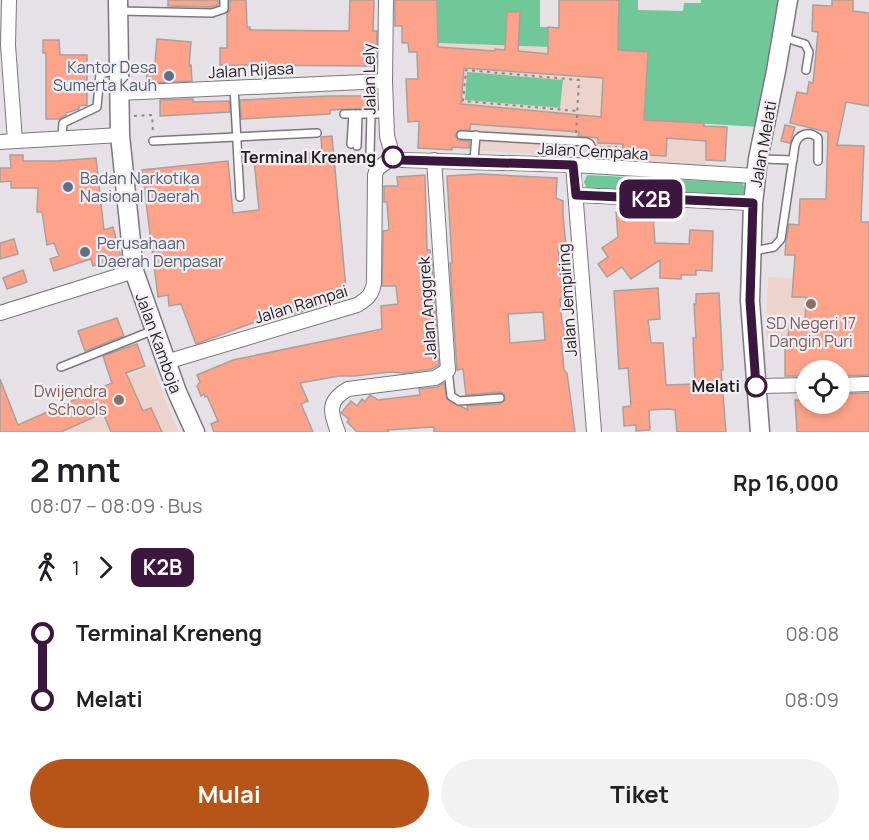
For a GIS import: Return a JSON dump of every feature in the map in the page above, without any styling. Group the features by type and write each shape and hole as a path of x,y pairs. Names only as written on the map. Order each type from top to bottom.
{"street":[{"path":"9,0 8,45 15,141"},
{"name":"Jalan Lely","path":"386,0 386,114 387,136 393,157"},
{"name":"Jalan Melati","path":"760,432 750,301 753,203 756,168 788,0"},
{"name":"Jalan Kamboja","path":"118,5 120,135 134,271 177,392 195,432"},
{"name":"Jalan Rijasa","path":"118,93 385,81"},
{"path":"0,142 120,135"},
{"name":"Jalan Cempaka","path":"393,157 402,160 592,167 756,168"},
{"name":"Jalan Rampai","path":"166,362 357,305 367,299 374,283 375,176 377,169 393,157"},
{"name":"Jalan Anggrek","path":"338,432 331,409 338,396 348,388 435,378 448,370 434,160"},
{"name":"Jalan Jempiring","path":"573,165 594,432"},
{"path":"576,195 753,203"},
{"path":"0,313 134,271"},
{"path":"850,385 869,384"},
{"path":"756,386 796,385"}],"lane":[{"path":"118,5 212,13 224,9 224,0"},
{"path":"782,37 805,44 809,52 806,70"},
{"path":"62,138 63,123 97,107 100,74 118,70"},
{"path":"234,87 240,197"},
{"path":"344,114 386,114"},
{"path":"354,145 355,114"},
{"path":"370,153 371,114"},
{"path":"153,141 317,133"},
{"path":"751,252 774,247 781,239 797,140 804,134 811,134 818,138 818,161"},
{"path":"461,135 586,142 591,146 592,167"},
{"path":"474,161 476,135"},
{"path":"756,168 793,160"},
{"path":"61,367 154,330"},
{"path":"448,370 454,400 501,399"}],"path":[{"path":"575,140 577,111 579,80 466,70 463,101 577,111"},
{"path":"119,116 152,115 153,141"},
{"path":"591,146 617,147"}],"shaded area":[{"path":"438,43 648,52 644,120 706,123 705,168 642,165 642,159 426,148 439,120"},
{"name":"SD Negeri 17 Dangin Puri","path":"768,277 855,281 849,341 766,337"},
{"name":"Dwijendra Schools","path":"152,365 178,432 2,432"}],"green space":[{"path":"437,0 540,0 540,27 548,27 548,47 438,43"},
{"path":"619,0 638,0 638,10 683,11 684,3 701,3 701,0 778,0 759,127 644,120 648,52 618,50"},
{"path":"467,72 563,80 560,108 465,100"},
{"path":"587,175 743,183 745,191 741,197 587,189 584,182"}],"building":[{"path":"168,0 218,0 218,5 211,7 168,6"},
{"path":"230,0 246,0 247,27 250,27 250,30 349,31 350,0 374,0 373,31 377,31 376,66 220,65 220,48 227,48 227,14 230,10"},
{"path":"395,0 437,0 438,47 505,50 507,12 520,12 518,51 548,54 548,27 559,28 559,0 619,0 618,50 648,52 644,120 704,123 704,126 727,127 725,161 706,160 706,141 667,138 666,156 649,155 649,152 622,151 623,144 598,143 598,138 578,136 579,132 470,124 470,130 459,130 455,135 458,140 469,141 469,148 452,147 452,150 418,148 419,121 408,122 406,79 418,79 417,52 409,52 408,43 402,43 402,26 395,26","holes":["464,68 603,78 601,117 461,104"]},
{"path":"832,0 853,0 853,11 869,13 869,106 846,102 837,145 864,146 861,222 869,222 869,375 850,376 850,360 796,360 796,376 785,376 785,344 788,344 789,323 805,324 806,297 792,297 795,255 785,255 789,224 799,225 800,199 826,199 828,132 790,123 797,92 807,94 809,82 813,83 818,32 812,31 813,5 832,6"},
{"path":"157,39 191,42 189,66 191,65 192,81 147,83 146,64 155,64"},
{"path":"43,40 59,40 60,55 87,55 87,105 79,106 79,109 66,113 59,119 46,119 46,53 43,53"},
{"path":"372,96 372,108 330,110 330,114 241,119 240,100"},
{"path":"193,99 193,102 229,101 230,112 160,116 160,100"},
{"path":"785,125 795,127 790,143 781,141"},
{"path":"332,136 346,289 336,290 339,299 295,314 293,308 196,344 181,304 169,306 168,295 158,297 142,170 228,161 233,213 259,210 254,159 322,152 321,137"},
{"path":"10,155 23,155 23,161 96,158 104,230 113,227 121,257 93,266 91,259 54,271 50,259 59,256 54,243 47,245 42,212 37,212 38,188 11,188 11,181 0,182 0,168 11,168"},
{"path":"481,174 557,178 556,198 563,201 566,246 558,247 563,299 560,299 565,337 561,337 564,370 567,373 575,432 434,432 434,427 387,430 389,432 357,432 347,422 349,419 341,413 351,401 357,406 362,399 365,402 370,395 378,400 420,395 419,389 437,387 444,383 447,399 468,410 467,406 500,404 505,400 504,394 500,392 466,395 463,369 457,370 447,176","holes":["543,312 545,340 510,343 508,314"]},
{"path":"425,175 427,250 430,250 432,265 439,365 432,369 404,373 339,376 300,383 308,401 301,404 313,432 214,432 211,424 218,421 207,396 205,397 204,394 201,396 197,386 200,382 197,375 233,360 382,329 381,306 398,304 396,286 382,286 383,231 389,230 387,202 384,202 384,186 398,186 397,177"},
{"path":"639,211 640,215 653,214 655,243 689,244 690,230 713,231 712,271 696,270 696,275 681,275 681,279 660,278 660,260 631,279 622,267 607,277 598,264 608,257 602,248 618,237 616,212"},
{"path":"14,239 18,254 0,259 0,243"},
{"path":"23,270 27,282 7,289 3,278"},
{"path":"658,288 660,319 648,320 651,343 663,343 666,385 695,384 693,338 696,338 694,304 696,304 696,294 719,293 723,370 721,370 726,432 677,432 675,410 669,409 649,410 650,430 636,431 636,425 624,426 623,407 631,406 628,368 619,369 614,291"},
{"path":"117,318 124,336 85,351 78,331"},
{"name":"Dwijendra Schools","path":"137,344 145,366 126,373 143,411 151,408 162,432 111,432 103,413 61,432 0,432 0,379 18,425 112,383 103,356"},
{"path":"869,393 869,432 797,432 795,400 796,414 850,414 850,394"}],"bus line":[{"name":"K2B","path":"393,157 402,160 573,165 576,195 753,203 750,301 756,386"}],"place":[{"name":"Kantor Desa Sumerta Kauh","path":"169,76"},
{"name":"Terminal Kreneng","path":"393,157"},
{"name":"Badan Narkotika Nasional Daerah","path":"68,187"},
{"name":"Perusahaan Daerah Denpasar","path":"85,252"},
{"name":"SD Negeri 17 Dangin Puri","path":"811,304"},
{"name":"Melati","path":"756,386"},
{"name":"Dwijendra Schools","path":"119,400"}]}
